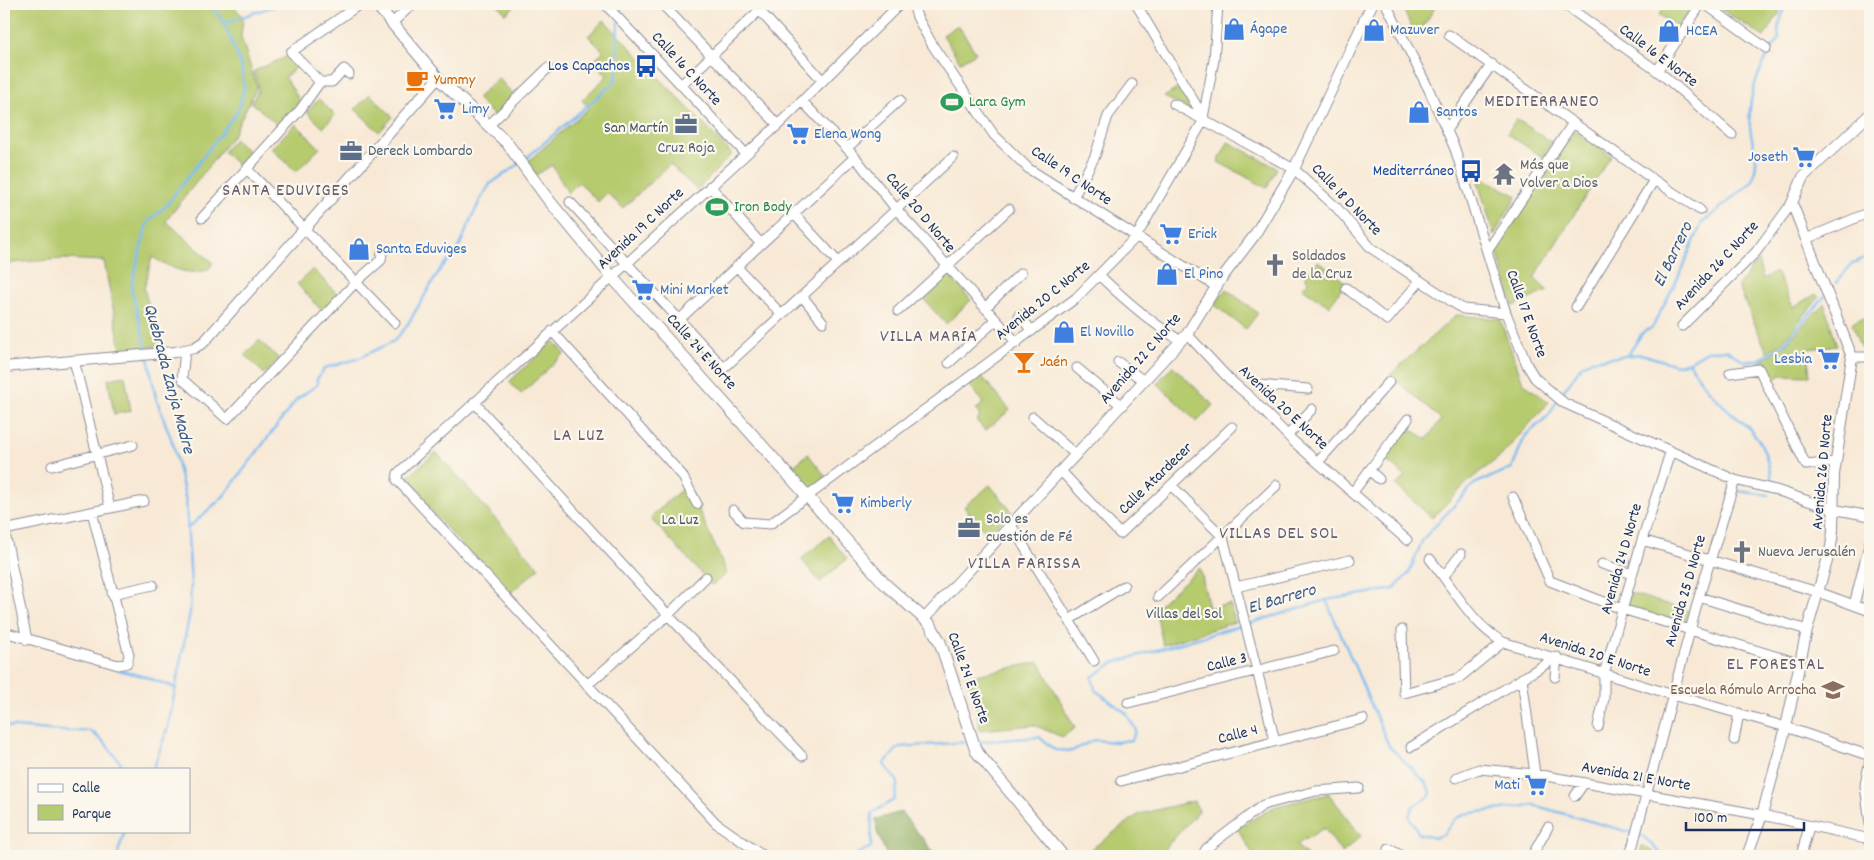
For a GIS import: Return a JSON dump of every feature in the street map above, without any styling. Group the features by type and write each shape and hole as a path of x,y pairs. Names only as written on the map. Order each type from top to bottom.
{"main road":[{"name":"Calle 24 E Norte","path":"376,4 438,78 489,125 522,163 611,276 885,584 924,619 940,642 973,742 1063,856"}],"street":[{"path":"348,74 344,70 332,82 320,82 291,52 360,4"},
{"path":"392,22 413,4"},
{"path":"662,4 778,126"},
{"name":"Avenida 19 C Norte","path":"587,685 397,480 398,472 611,276 778,126 900,4"},
{"name":"Calle 19 C Norte","path":"914,4 918,17 933,46 994,135 1029,169 1217,287"},
{"path":"1136,4 1204,119"},
{"path":"1210,4 1218,4"},
{"name":"Avenida 20 C Norte","path":"733,510 744,522 770,524 1017,343 1076,298 1100,276 1136,237 1204,119 1214,60 1218,4"},
{"name":"Avenida 22 C Norte","path":"924,619 1184,338 1217,287 1254,236 1294,169 1372,4"},
{"name":"Calle 17 E Norte","path":"1386,4 1447,129 1462,167 1506,313 1531,372 1550,393 1564,403 1670,453 1735,480 1776,490 1832,509 1870,516"},
{"name":"Calle 16 E Norte","path":"1564,4 1657,71 1732,135"},
{"path":"1657,71 1701,4"},
{"path":"1705,4 1766,48"},
{"path":"681,85 763,6 823,81"},
{"name":"Calle 16 C Norte","path":"612,8 623,23 746,154"},
{"path":"1449,35 1654,180 1700,210"},
{"path":"1447,129 1492,64"},
{"path":"489,125 548,68"},
{"path":"4,367 185,351 204,342 438,78"},
{"path":"202,218 248,170 300,110 320,82"},
{"path":"1073,198 1095,156 1108,116 1132,84"},
{"path":"847,148 900,100"},
{"name":"Calle 20 D Norte","path":"802,101 855,157 945,266 1017,343"},
{"name":"Calle 18 D Norte","path":"1174,104 1294,169 1338,208 1371,248 1463,309 1506,313"},
{"name":"Avenida 26 C Norte","path":"1682,326 1756,252 1792,203 1803,178 1870,114"},
{"path":"1488,250 1573,123"},
{"path":"680,319 855,157"},
{"path":"570,202 724,368 953,157"},
{"path":"248,170 395,323"},
{"path":"1576,308 1654,180"},
{"path":"710,186 761,244"},
{"path":"1792,203 1852,356 1870,357"},
{"path":"898,311 1009,209"},
{"path":"1806,239 1870,212"},
{"path":"794,214 838,262"},
{"path":"185,351 182,379 227,419 356,282 381,260 382,253"},
{"path":"737,267 782,315"},
{"path":"984,308 1021,272"},
{"name":"Avenida 20 E Norte","path":"1100,276 1129,304 1159,328 1184,338 1288,435 1407,540"},
{"path":"1346,288 1387,320 1420,281"},
{"path":"802,296 823,322"},
{"path":"1019,315 1032,331"},
{"path":"949,363 996,320"},
{"path":"552,331 682,476 697,504"},
{"name":"Avenida 26 D Norte","path":"1747,856 1762,815 1786,727 1807,630 1832,539 1832,509 1836,462 1852,356"},
{"path":"74,360 110,508"},
{"path":"1118,362 1144,381"},
{"path":"1077,368 1122,406"},
{"path":"1730,373 1759,369 1806,465 1836,462"},
{"path":"1318,462 1389,382"},
{"path":"1259,385 1308,389"},
{"path":"474,402 668,615 802,756"},
{"path":"1288,435 1312,409"},
{"path":"1033,417 1076,455"},
{"path":"1353,492 1408,419"},
{"name":"Calle Atardecer","path":"1061,471 1120,534 1232,427"},
{"path":"52,466 133,445"},
{"name":"Avenida 24 D Norte","path":"1598,727 1604,698 1604,674 1642,540 1670,453"},
{"path":"1369,470 1379,479"},
{"name":"Avenida 25 D Norte","path":"1630,856 1709,560 1735,480"},
{"path":"1171,485 1223,537 1275,741"},
{"path":"1158,597 1277,486"},
{"path":"1513,497 1550,581 1622,608 1801,664"},
{"path":"28,640 4,529 144,501"},
{"path":"4,632 118,665 127,663 129,655 92,512"},
{"path":"1011,525 1094,661"},
{"path":"1642,540 1818,592 1870,611"},
{"path":"1854,605 1870,540"},
{"path":"1444,576 1461,554"},
{"name":"Avenida 20 E Norte","path":"1430,559 1444,576 1457,598 1492,636 1503,642 1557,657 1673,696 1786,727 1870,756"},
{"path":"1236,587 1350,560"},
{"path":"1602,564 1632,574"},
{"path":"706,577 668,615 587,685 716,823 763,856"},
{"path":"112,594 153,585"},
{"path":"1068,620 1124,586"},
{"path":"1699,597 1807,630"},
{"path":"1402,630 1404,693 1460,678 1503,642"},
{"name":"Calle 3","path":"1128,703 1334,651"},
{"path":"1555,677 1557,657"},
{"path":"1411,747 1557,657"},
{"path":"1522,678 1535,774"},
{"path":"1734,740 1739,713"},
{"name":"Calle 4","path":"1121,781 1363,719"},
{"path":"1870,760 1865,785 1870,824"},
{"name":"Avenida 21 E Norte","path":"1456,778 1479,769 1535,774 1762,815 1870,839"},
{"path":"1575,796 1584,783"},
{"path":"1202,856 1208,848 1263,805 1316,791 1359,788"},
{"path":"1532,856 1548,827"},
{"path":"1802,856 1810,827"},
{"path":"1388,856 1389,849 1402,856"}],"green space":[{"path":"4,4 232,4 243,17 241,37 257,87 233,135 166,221 213,263 208,270 192,272 172,268 152,257 144,289 161,346 121,350 104,261 63,259 12,263 4,271"},
{"path":"497,4 517,4 506,14"},
{"path":"1401,4 1437,4 1416,38"},
{"path":"1666,4 1693,4 1678,27 1659,15"},
{"path":"1713,4 1767,4 1780,12 1764,37"},
{"name":"San Martín","path":"604,20 732,154 697,190 670,164 623,208 607,193 598,202 579,182 568,193 552,165 536,175 526,163 589,108 582,100 607,76 594,61 603,51 588,36"},
{"path":"958,25 976,53 960,62 943,35"},
{"path":"288,56 297,67 285,77 300,101 279,126 252,103 259,88 254,71"},
{"path":"498,78 515,96 494,116 477,98"},
{"path":"1180,87 1195,109 1193,111 1164,97"},
{"path":"370,94 393,117 379,132 355,109"},
{"path":"319,99 335,115 323,128 307,112"},
{"path":"1516,119 1552,142 1543,157 1507,134"},
{"path":"296,124 320,148 296,172 271,148"},
{"path":"1575,130 1611,156 1534,278 1548,291 1513,306 1496,248"},
{"path":"235,139 254,157 243,169 223,152"},
{"path":"1228,142 1277,168 1267,188 1218,162"},
{"path":"1476,175 1517,196 1494,235"},
{"path":"1758,260 1763,279 1776,272 1793,307 1816,294 1819,297 1782,343 1767,352 1738,286"},
{"path":"1318,261 1346,283 1329,306 1302,288 1308,282 1305,276"},
{"path":"313,269 341,298 324,313 297,284"},
{"path":"945,271 971,300 946,324 919,294"},
{"path":"1226,289 1258,313 1246,329 1214,305"},
{"path":"1824,303 1837,346 1807,349 1810,376 1781,375 1774,380 1760,362 1785,345"},
{"path":"1456,315 1500,319 1523,383 1549,402 1502,455 1470,480 1432,518 1396,485 1405,476 1384,459 1407,427 1427,439 1441,419 1390,375"},
{"path":"1870,315 1870,348 1860,347 1852,323"},
{"path":"259,340 279,359 264,374 245,355"},
{"path":"553,341 565,353 521,394 509,382"},
{"path":"1173,366 1213,405 1197,422 1157,383"},
{"path":"979,373 1010,410 985,431 976,420 980,416 976,410 984,403 968,383"},
{"path":"125,376 131,411 114,414 108,379"},
{"path":"436,452 539,568 507,596 404,480"},
{"path":"808,454 826,477 808,491 790,469"},
{"path":"990,485 1012,512 987,534 964,507"},
{"name":"La Luz","path":"684,487 692,495 727,573 712,585 650,518"},
{"path":"829,536 847,559 820,582 801,559"},
{"name":"Villas del Sol","path":"1200,568 1209,608 1230,604 1235,622 1163,645 1155,608"},
{"path":"1630,593 1689,611 1685,624 1626,607"},
{"path":"1039,662 1075,728 1062,737 1034,725 980,730 975,699 966,677"},
{"path":"1329,794 1361,836 1342,853 1324,828 1296,845 1308,856 1254,856 1237,828 1276,806"},
{"path":"1194,801 1199,811 1158,856 1082,856 1139,814"},
{"path":"901,812 937,856 887,856 877,832 876,819"},
{"path":"1642,845 1658,856 1640,856"}],"waterway":[{"name":"Quebrada Zanja Madre","path":"147,352 131,288 147,223 165,207 238,111 244,89 241,65 224,23 210,4"},
{"path":"224,23 280,4"},
{"path":"619,16 623,4"},
{"name":"El Barrero","path":"1628,355 1643,332 1652,328 1675,284 1702,223 1753,181 1756,161 1750,127 1753,91 1766,59 1779,38 1778,29 1785,4"},
{"path":"523,161 616,81 618,22"},
{"path":"187,529 223,497 297,399 317,385 317,379 325,368 357,359 394,341 406,327 441,268 456,253 480,200 490,184 519,164"},
{"path":"1836,283 1852,264 1870,255"},
{"name":"El Barrero","path":"1248,624 1326,600 1394,589 1409,573 1423,539 1474,484 1512,468 1525,436 1549,415 1582,365 1592,360 1641,354 1677,365 1689,362 1707,351 1727,350 1743,361 1757,361 1783,345 1825,296"},
{"name":"Quebrada Zanja Madre","path":"148,357 156,398 173,444 186,501 191,585 190,612 168,727 153,768"},
{"path":"1689,362 1712,393 1758,439 1767,458 1772,482"},
{"path":"1737,491 1768,495"},
{"path":"1326,600 1389,746 1425,782 1431,792 1429,797 1413,806 1409,816 1419,834 1434,838 1443,835 1454,820 1464,814 1533,805 1643,836 1663,856"},
{"name":"El Barrero","path":"977,742 1039,737 1055,750 1072,751 1094,740 1116,742 1132,740 1136,730 1126,713 1095,690 1092,677 1113,663 1242,625"},
{"path":"118,670 146,677 176,688"},
{"path":"4,726 60,731 91,731 106,744 124,768"},
{"name":"El Barrero","path":"853,856 871,847 872,813 894,800 898,782 884,764 899,747 969,742"},
{"name":"Quebrada Zanja Madre","path":"120,856 118,852 125,832"}],"place":[{"name":"Ágape","path":"1234,29"},
{"name":"Mazuver","path":"1374,30"},
{"name":"HCEA","path":"1669,31"},
{"name":"Los Capachos","path":"646,66"},
{"name":"Yummy","path":"417,80"},
{"name":"Lara Gym","path":"952,102"},
{"name":"Limy","path":"445,109"},
{"name":"Santos","path":"1419,112"},
{"name":"Cruz Roja","path":"686,124"},
{"name":"Elena Wong","path":"798,134"},
{"name":"Dereck Lombardo","path":"351,151"},
{"name":"Joseth","path":"1804,157"},
{"name":"Mediterráneo","path":"1471,171"},
{"name":"Más que Volver a Dios","path":"1504,174"},
{"name":"Iron Body","path":"717,207"},
{"name":"Erick","path":"1171,234"},
{"name":"Santa Eduviges","path":"359,249"},
{"name":"Soldados de la Cruz","path":"1275,265"},
{"name":"El Pino","path":"1167,274"},
{"name":"Mini Market","path":"643,290"},
{"name":"El Novillo","path":"1064,332"},
{"name":"Lesbia","path":"1829,359"},
{"name":"Jaén","path":"1024,362"},
{"name":"Kimberly","path":"843,503"},
{"name":"Solo es cuestión de Fé","path":"969,528"},
{"name":"Nueva Jerusalén","path":"1742,552"},
{"name":"Escuela Rómulo Arrocha","path":"1833,690"},
{"name":"Mati","path":"1536,785"}],"district":[{"name":"MEDITERRANEO","path":"1542,102"},
{"name":"SANTA EDUVIGES","path":"286,191"},
{"name":"VILLA MARÍA","path":"929,337"},
{"name":"LA LUZ","path":"579,436"},
{"name":"VILLAS DEL SOL","path":"1279,534"},
{"name":"VILLA FARISSA","path":"1025,564"},
{"name":"EL FORESTAL","path":"1776,665"}]}
